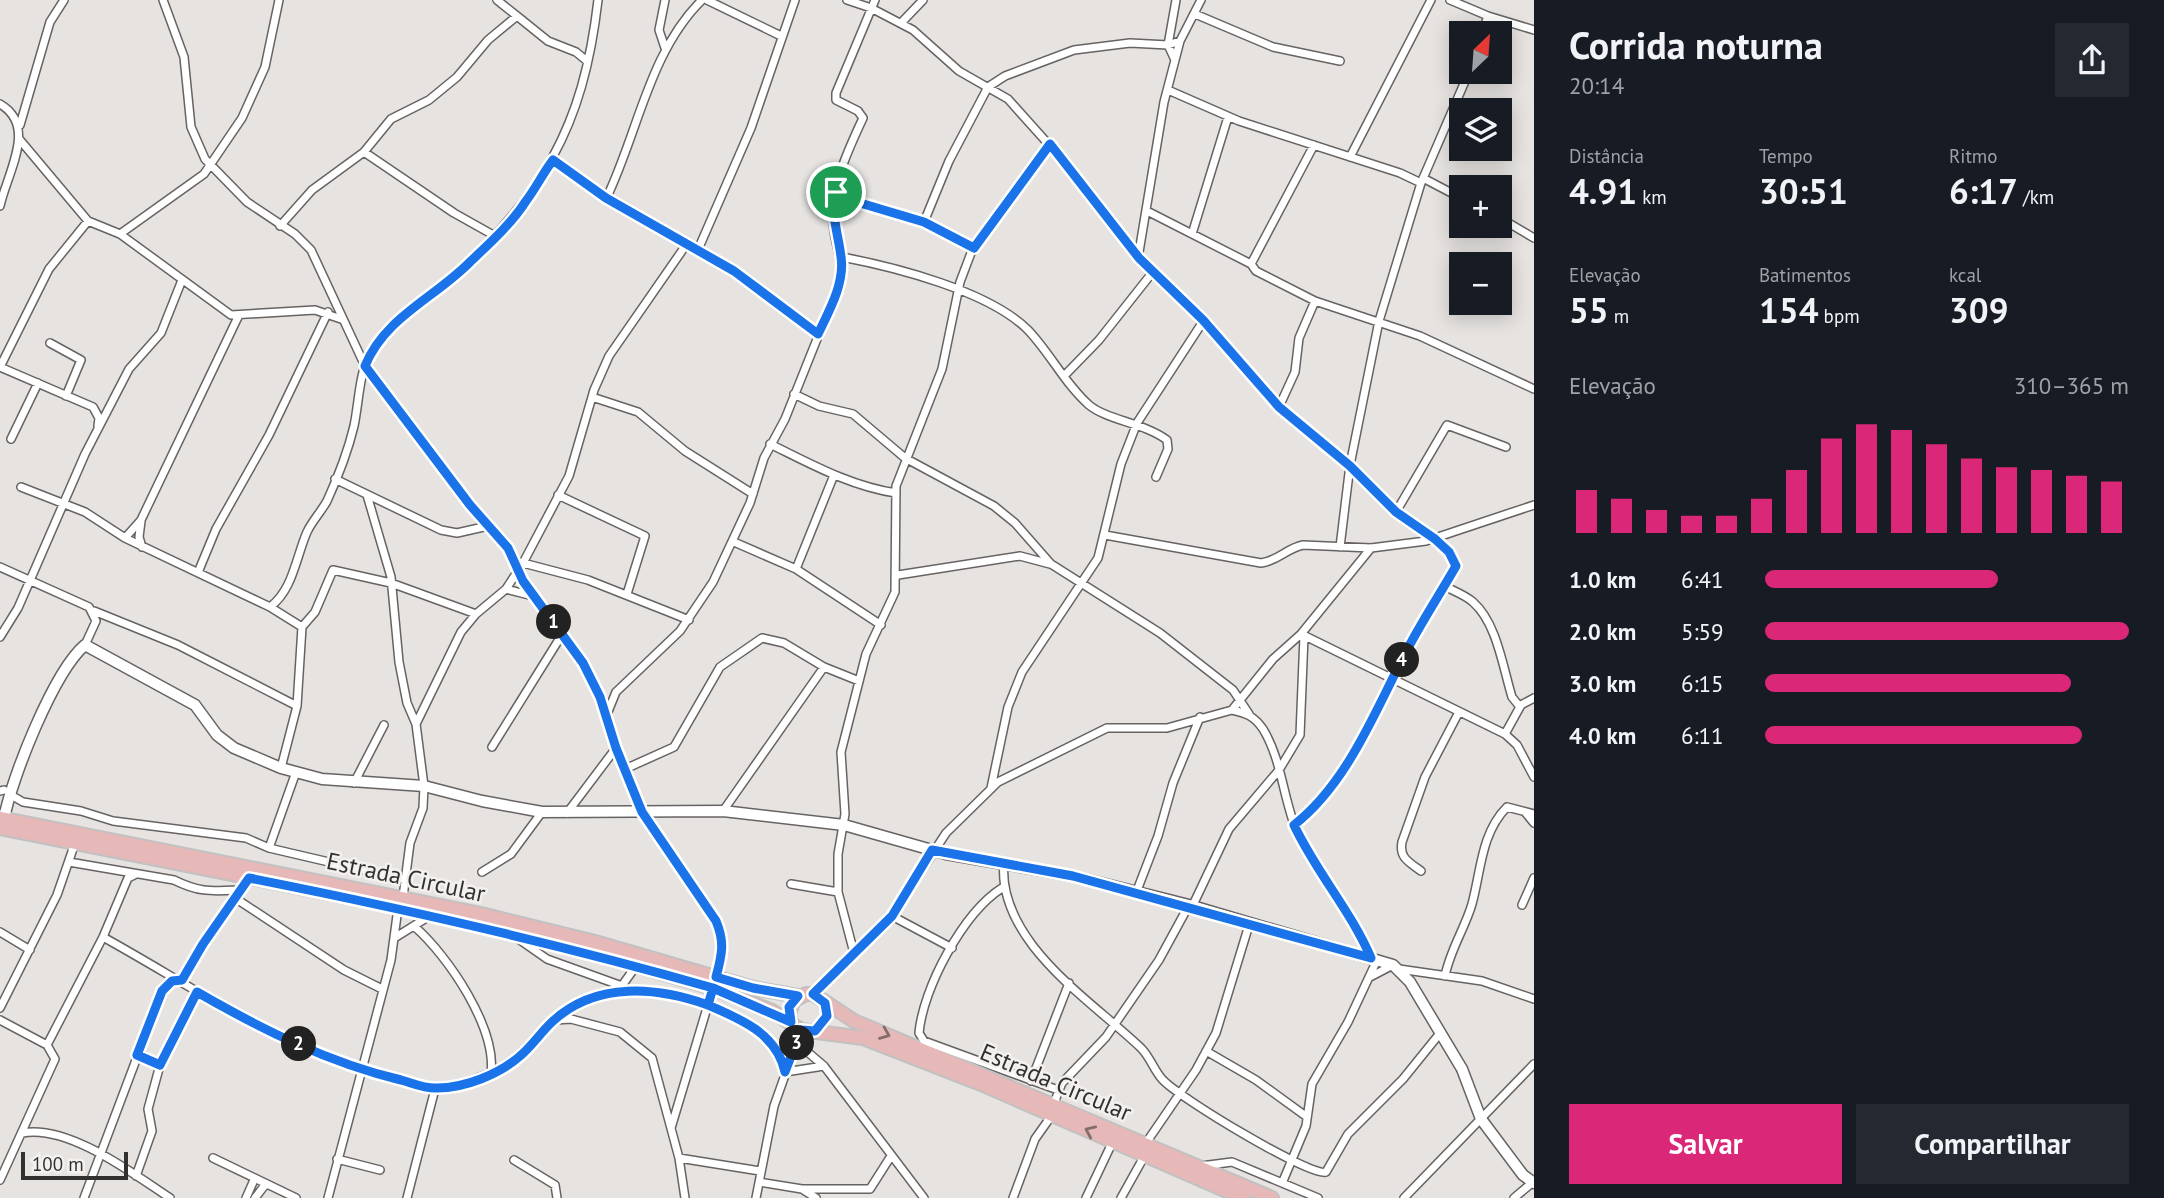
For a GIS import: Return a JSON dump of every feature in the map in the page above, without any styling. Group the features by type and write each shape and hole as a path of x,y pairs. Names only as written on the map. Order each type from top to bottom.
{"main road":[{"name":"Estrada Circular","path":"1,822 75,843 249,878 401,902 432,914 636,966 715,983 798,996"},
{"name":"Estrada Circular","path":"1,822 595,942 715,983 801,1032 863,1038 1038,1108 1055,1102"},
{"path":"813,994 825,1003 827,1016 801,1032 789,1007 798,996 813,994"},
{"name":"Estrada Circular","path":"825,1003 854,1020 1055,1102 1221,1192 1243,1198"},
{"name":"Estrada Circular","path":"1055,1102 1113,1141 1198,1167 1272,1198"}],"street":[{"path":"0,206 50,22 64,0"},
{"path":"163,0 184,57 191,127 209,165 247,202 295,234 311,250 365,366 488,526 508,548 534,596 583,663 600,697 616,748 642,812 716,921 723,936 723,952 715,983 671,1129"},
{"path":"120,234 189,185 209,165 254,96 265,67 279,0"},
{"path":"497,0 548,41 576,52 587,61"},
{"path":"270,607 285,592 308,529 326,502 353,427 365,366 378,341 404,314 445,285 495,236 526,202 553,160 569,127 587,61 598,0"},
{"path":"664,0 659,30 665,48"},
{"path":"606,198 621,169 665,48 705,0 781,36"},
{"path":"696,252 747,139 795,0"},
{"path":"847,0 873,4 933,44 959,71 1008,99 1050,144 1152,273 1203,320 1279,407 1350,466 1396,512 1449,552 1456,566 1394,677 1331,787 1314,810 1294,825"},
{"path":"901,23 923,0"},
{"path":"1175,60 1168,45 1177,0"},
{"path":"1139,258 1175,60 1180,41 1201,0"},
{"path":"1350,157 1431,0"},
{"path":"1451,0 1488,16 1534,30"},
{"path":"606,715 616,692 689,620 734,542 770,444 785,419 840,281 842,257 832,214 847,152 863,118 858,111 836,100 836,93 873,4"},
{"path":"1195,14 1273,47 1340,61"},
{"path":"280,226 312,190 364,152 391,119 429,100 457,78 488,40 517,16"},
{"path":"1486,21 1488,16"},
{"path":"924,222 949,161 988,87 1005,76 1074,50 1130,43 1168,45 1180,41"},
{"path":"1340,547 1350,466 1379,321 1422,181 1464,84"},
{"path":"1168,90 1228,117 1422,181 1449,193"},
{"path":"0,104 8,108 20,125"},
{"path":"1192,234 1228,117"},
{"path":"20,140 88,221 120,234 238,317 299,310 328,312 341,319"},
{"path":"854,953 838,892 838,854 844,825 841,752 866,654 892,600 898,575 895,493 905,458 942,369 959,290 974,248 1050,144"},
{"path":"1251,264 1314,145"},
{"path":"364,152 495,236"},
{"path":"553,160 606,198 696,252 734,271 778,301 818,334"},
{"path":"836,192 850,200 924,222 974,248"},
{"path":"1147,211 1251,264 1265,278 1315,301 1420,336 1534,389"},
{"path":"88,221 49,269 0,367 93,407 99,418 98,428"},
{"path":"1512,225 1534,238"},
{"path":"416,724 461,632 476,614 506,589 520,566 558,495 580,446 592,397 613,349 686,245"},
{"path":"842,257 904,271 959,290 1023,325 1093,407 1137,423 1169,443 1156,477"},
{"path":"1065,375 1099,340 1152,273"},
{"path":"0,637 18,608 61,505 98,428 129,369 161,333 182,280"},
{"path":"1279,407 1295,372 1299,338 1315,301"},
{"path":"199,570 216,529 269,435 328,312"},
{"path":"142,548 138,537 141,520 238,317"},
{"path":"990,789 1008,707 1022,672 1098,558 1121,464 1137,423 1203,320"},
{"path":"50,343 81,360 66,396"},
{"path":"11,439 38,383"},
{"path":"794,394 819,406 853,414 905,458 994,506 1015,523 1051,564 1160,633 1241,698 1249,714 1265,734 1279,770 1294,825 1315,867 1374,959 1370,978 1312,1084 1307,1117 1283,1181"},
{"path":"592,397 638,412 685,450 753,494"},
{"path":"1396,512 1447,425 1506,447"},
{"path":"770,444 834,475 871,489 895,493"},
{"path":"796,569 834,475"},
{"path":"335,479 441,530 457,533 488,526"},
{"path":"21,487 61,505 85,512 142,548 199,570 302,627"},
{"path":"328,1198 396,937 410,844 423,807 424,786 416,724 407,703 399,662 391,583 382,539 367,495"},
{"path":"558,495 645,536 627,594"},
{"path":"1105,535 1261,563 1271,562 1294,547 1303,545 1371,548 1435,539 1534,505"},
{"path":"125,538 141,520"},
{"path":"734,542 796,569 881,625"},
{"path":"1232,710 1273,659 1302,635 1371,548"},
{"path":"898,575 1020,556 1051,564"},
{"path":"520,566 588,580 689,620"},
{"path":"0,567 81,602 94,611 178,645 297,706"},
{"path":"281,768 297,706 302,627 315,612 333,570 391,583 476,614"},
{"path":"1444,586 1472,601 1486,621 1512,697 1520,707"},
{"path":"506,589 534,596"},
{"path":"1,822 3,790 70,664 85,645 96,621 94,611"},
{"path":"675,616 680,631"},
{"path":"492,747 563,633"},
{"path":"1302,635 1394,677 1505,734 1517,745 1534,777"},
{"path":"1013,1198 1041,1128 1055,1102 1159,960 1229,829 1279,770 1300,735 1302,635"},
{"path":"625,769 674,747 720,667 756,640 767,637 784,643 824,667 859,681"},
{"path":"85,645 195,705 217,735 234,748 296,772 354,783 424,786 482,801 542,812 723,811 844,825 932,850 1073,876 1190,906 1396,967 1482,981 1534,999"},
{"path":"723,811 824,667"},
{"path":"600,697 616,692"},
{"path":"1505,734 1520,707 1534,698"},
{"path":"813,994 892,916 932,850 998,782 1107,728 1167,728 1232,710 1249,714"},
{"path":"1421,871 1404,859 1400,852 1402,842 1425,778 1459,712"},
{"path":"1136,893 1158,836 1173,783 1200,717"},
{"path":"354,783 384,725"},
{"path":"566,813 616,748"},
{"path":"270,848 296,772"},
{"path":"3,790 23,802 81,811 113,821 210,836 235,836 270,848 406,880"},
{"path":"1445,975 1472,905 1491,832 1507,807 1534,814"},
{"path":"482,872 511,854 542,812"},
{"path":"1525,812 1534,823"},
{"path":"0,1008 57,895 75,843"},
{"path":"69,862 174,880 184,887 203,892 241,890"},
{"path":"1004,863 1002,888 1032,945 1113,1026 1141,1048 1162,1079 1178,1093 1292,1161 1322,1174 1326,1172 1348,1134 1403,1079 1441,1031"},
{"path":"47,1045 103,937 129,874"},
{"path":"182,980 249,878"},
{"path":"1522,905 1534,878"},
{"path":"791,884 838,892"},
{"path":"1002,888 979,908 952,948 929,992 922,1013 921,1038 1031,1081 1055,1102"},
{"path":"235,898 344,970 382,989"},
{"path":"396,937 432,914"},
{"path":"892,916 952,948"},
{"path":"1121,1198 1145,1149 1206,1051 1223,1013 1249,925"},
{"path":"415,927 435,945 478,1012 493,1061 491,1074"},
{"path":"0,932 30,950"},
{"path":"511,933 547,959 620,988 657,990 708,1005 760,1031 775,1047 785,1072"},
{"path":"103,937 182,980 197,992 277,1034 362,1071 435,1089 459,1085 505,1068 522,1055 554,1020 575,1005 620,988 636,966"},
{"path":"1370,978 1396,967"},
{"path":"1396,967 1441,1031 1462,1069 1481,1119 1523,1175 1533,1182 1514,1198"},
{"path":"84,1198 162,991 172,981 182,980"},
{"path":"1031,1081 1069,983"},
{"path":"136,1176 152,1131 148,1110 160,1065 197,992"},
{"path":"554,1020 571,1018 620,1032 639,1044 652,1058 679,1158 685,1198"},
{"path":"0,1020 47,1045 55,1059 0,1180"},
{"path":"801,1032 891,1157 924,1198"},
{"path":"756,1198 768,1126 801,1032"},
{"path":"1206,1051 1256,1080 1307,1117"},
{"path":"137,1055 160,1065"},
{"path":"1404,1198 1534,1064"},
{"path":"785,1072 824,1066"},
{"path":"407,1198 435,1089"},
{"path":"1038,1108 1041,1128"},
{"path":"28,1119 39,1130"},
{"path":"22,1133 39,1130 66,1137 100,1154 170,1198"},
{"path":"1086,1198 1113,1141"},
{"path":"758,1182 802,1189 870,1189 891,1157"},
{"path":"213,1158 296,1198"},
{"path":"679,1158 760,1171"},
{"path":"337,1159 380,1170"},
{"path":"514,1160 555,1185 557,1198"},
{"path":"1198,1167 1232,1162 1283,1181 1318,1198"},
{"path":"246,1198 254,1180"},
{"path":"256,1198 265,1185"},
{"path":"802,1189 816,1198"}],"route":[{"path":"836,192 832,214 842,257 841,276 818,334 778,301 734,271 696,252 606,198 553,160 526,202 507,224 445,285 404,314 378,341 365,366 470,505 508,548 523,581 583,663 600,697 616,748 642,812 684,872 723,936 723,952 716,977 753,988 798,996 789,1007 791,1022 772,1011 713,988 708,1005 657,990 607,993 575,1005 554,1020 522,1055 505,1068 459,1085 435,1089 362,1071 277,1034 197,992 174,1032 160,1065 137,1055 162,991 172,981 182,980 203,944 249,878 432,914 596,954 713,988 708,1005 731,1014 760,1031 775,1047 785,1072 801,1030 815,1031 827,1016 825,1003 813,994 892,916 922,871 932,850 1073,876 1189,905 1249,925 1371,958 1361,936 1315,867 1294,825 1314,810 1351,756 1405,653 1456,566 1454,559 1435,539 1410,524 1363,477 1279,407 1203,320 1152,273 1050,144 1022,186 974,248 943,230 850,200 836,192"}]}
